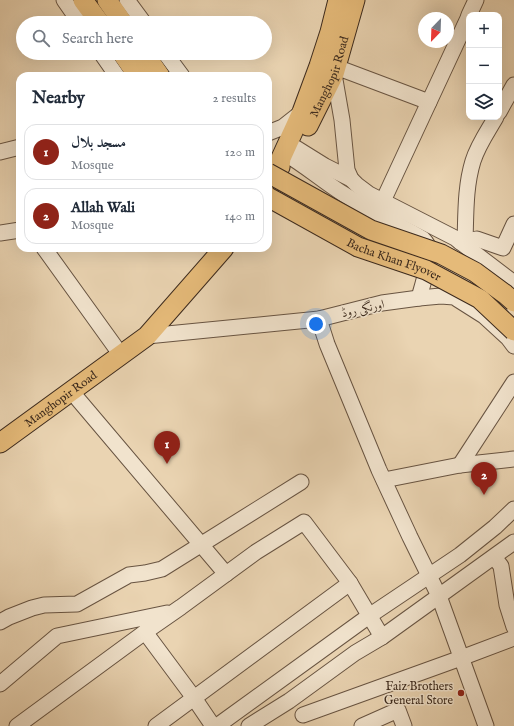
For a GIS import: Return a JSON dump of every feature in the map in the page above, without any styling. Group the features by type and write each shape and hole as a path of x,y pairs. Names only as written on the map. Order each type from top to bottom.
{"main road":[{"path":"83,0 95,16"},
{"path":"107,0 118,16"},
{"name":"Manghopir Road","path":"272,181 335,71 349,1"},
{"name":"Manghopir Road","path":"285,157 330,32 349,1"},
{"path":"127,60 135,72"},
{"path":"149,60 157,72"},
{"name":"Bacha Khan Flyover","path":"285,157 371,230 441,254 475,272 514,302"},
{"name":"Bacha Khan Flyover","path":"272,199 358,247 426,270 480,299 514,331"},
{"name":"Manghopir Road","path":"0,442 147,336 220,252"}],"street":[{"path":"64,0 75,16"},
{"path":"127,0 139,16"},
{"path":"470,12 476,0"},
{"path":"383,201 466,22"},
{"path":"106,60 114,72"},
{"path":"170,60 179,72"},
{"path":"429,102 335,71 347,170 357,185 369,194 462,242 514,283"},
{"path":"502,107 514,85"},
{"path":"272,131 283,126 302,112"},
{"path":"462,242 468,183 473,160 494,120"},
{"path":"0,152 16,148"},
{"path":"285,157 325,166 351,178"},
{"path":"285,157 320,178 345,196 423,239 428,245 429,252 418,298"},
{"path":"462,242 477,239 504,248 514,224"},
{"path":"0,233 16,231"},
{"path":"47,252 121,355"},
{"name":"اورنگی روڈ","path":"147,336 319,319 382,303 440,296 454,298 484,316 508,338 514,346"},
{"path":"319,319 327,344 384,480 439,596 486,726"},
{"path":"460,466 514,382"},
{"path":"71,391 226,574"},
{"path":"384,480 460,466 514,459"},
{"path":"0,622 32,608 44,605 77,604 129,575 162,569 301,482"},
{"path":"217,726 370,616 460,555 496,527 514,509"},
{"path":"17,726 256,552 304,522 350,583 382,637"},
{"path":"249,726 264,721 355,653 382,637 514,542"},
{"path":"494,557 502,566 507,605 514,627"},
{"path":"156,726 350,583"},
{"path":"0,684 57,636 176,611"},
{"path":"145,632 194,698 212,726"},
{"path":"289,701 305,720 514,638"},
{"path":"362,726 398,710 404,726"}],"place":[{"name":"مسجد بلال","path":"167,464"},
{"name":"Allah Wali","path":"484,495"},
{"name":"Faiz Brothers General Store","path":"461,693"}]}
